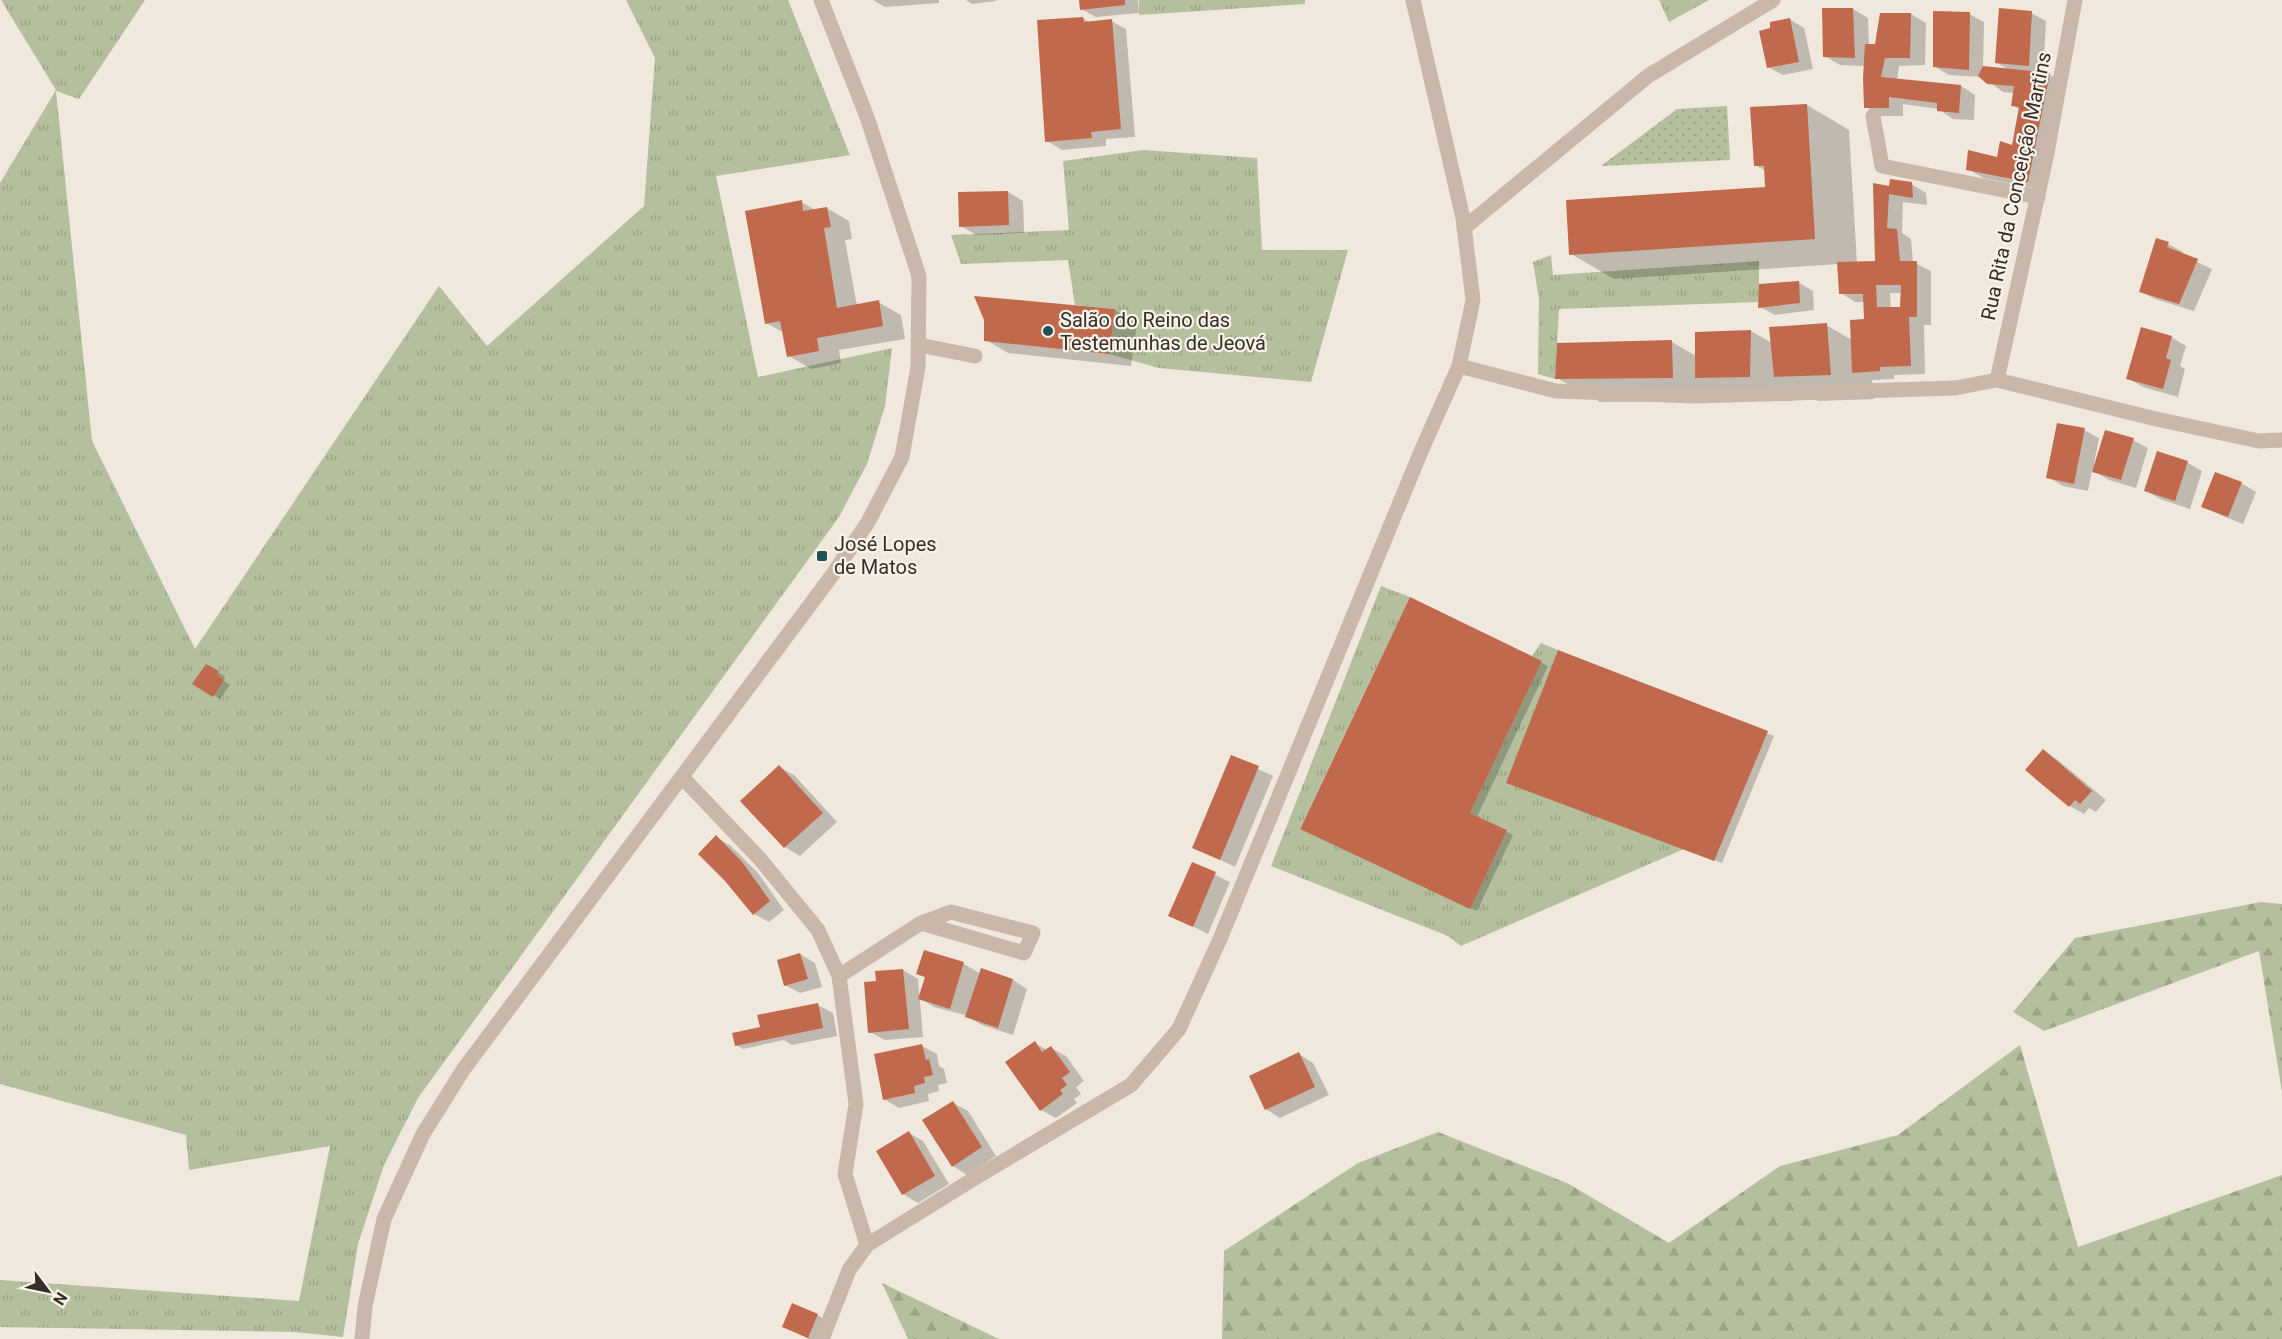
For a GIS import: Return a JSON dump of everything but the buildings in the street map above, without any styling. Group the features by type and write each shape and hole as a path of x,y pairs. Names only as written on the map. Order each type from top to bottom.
{"street":[{"path":"362,1339 364,1306 384,1219 423,1134 463,1070 833,573 868,522 902,457 918,367 919,276 867,117 820,0"},
{"path":"822,1339 849,1270 867,1245 1131,1085 1179,1029 1220,939 1422,449 1459,366 1473,300 1464,228 1413,0"},
{"path":"1464,228 1648,76 1773,0"},
{"name":"Rua Rita da Conceição Martins","path":"1997,380 2038,197 2075,0"},
{"path":"1873,116 1882,166 2038,197"},
{"path":"919,345 975,356"},
{"path":"1459,366 1556,391 1695,396 1955,388 1997,380 2156,420 2259,441 2282,440"},
{"path":"682,777 760,859 818,930 839,976 856,1104 845,1174 867,1245"},
{"path":"839,976 921,923 951,912 1033,933 1024,953 921,923"}],"green space":[{"path":"1,0 145,0 79,99 56,91 92,441 195,649 439,286 487,346 644,206 655,58 626,0 788,0 850,155 716,176 758,377 892,348 885,406 867,464 839,517 418,1098 384,1165 358,1244 343,1337 294,1332 0,1327 0,1280 299,1301 330,1146 189,1170 186,1135 0,1084 0,183 56,90"},
{"path":"1139,0 1305,0 1305,4 1139,15"},
{"path":"1659,0 1709,0 1669,22"},
{"path":"1727,106 1730,160 1601,166 1677,109"},
{"path":"1143,150 1257,158 1262,250 1348,250 1311,382 1159,368 1109,354 1115,309 1075,305 1068,260 961,264 951,235 1069,230 1063,161"},
{"path":"1551,255 1553,275 1759,261 1759,302 1559,309 1555,379 1538,374 1539,299 1533,262"},
{"path":"1381,586 1410,597 1300,828 1470,908 1507,830 1470,813 1542,661 1532,656 1541,643 1558,650 1507,783 1684,849 1461,946 1448,936 1271,866"},
{"path":"2261,902 2282,904 2282,1092 2259,951 2044,1031 2013,1012 2075,938"},
{"path":"2020,1045 2078,1247 2282,1175 2282,1339 1222,1339 1224,1251 1358,1163 1438,1132 1567,1183 1669,1243 1780,1166 1898,1135"},
{"path":"882,1283 999,1339 908,1339"}],"place":[{"name":"Salão do Reino das Testemunhas de Jeová","path":"1048,331"},
{"name":"José Lopes de Matos","path":"822,556"}]}
